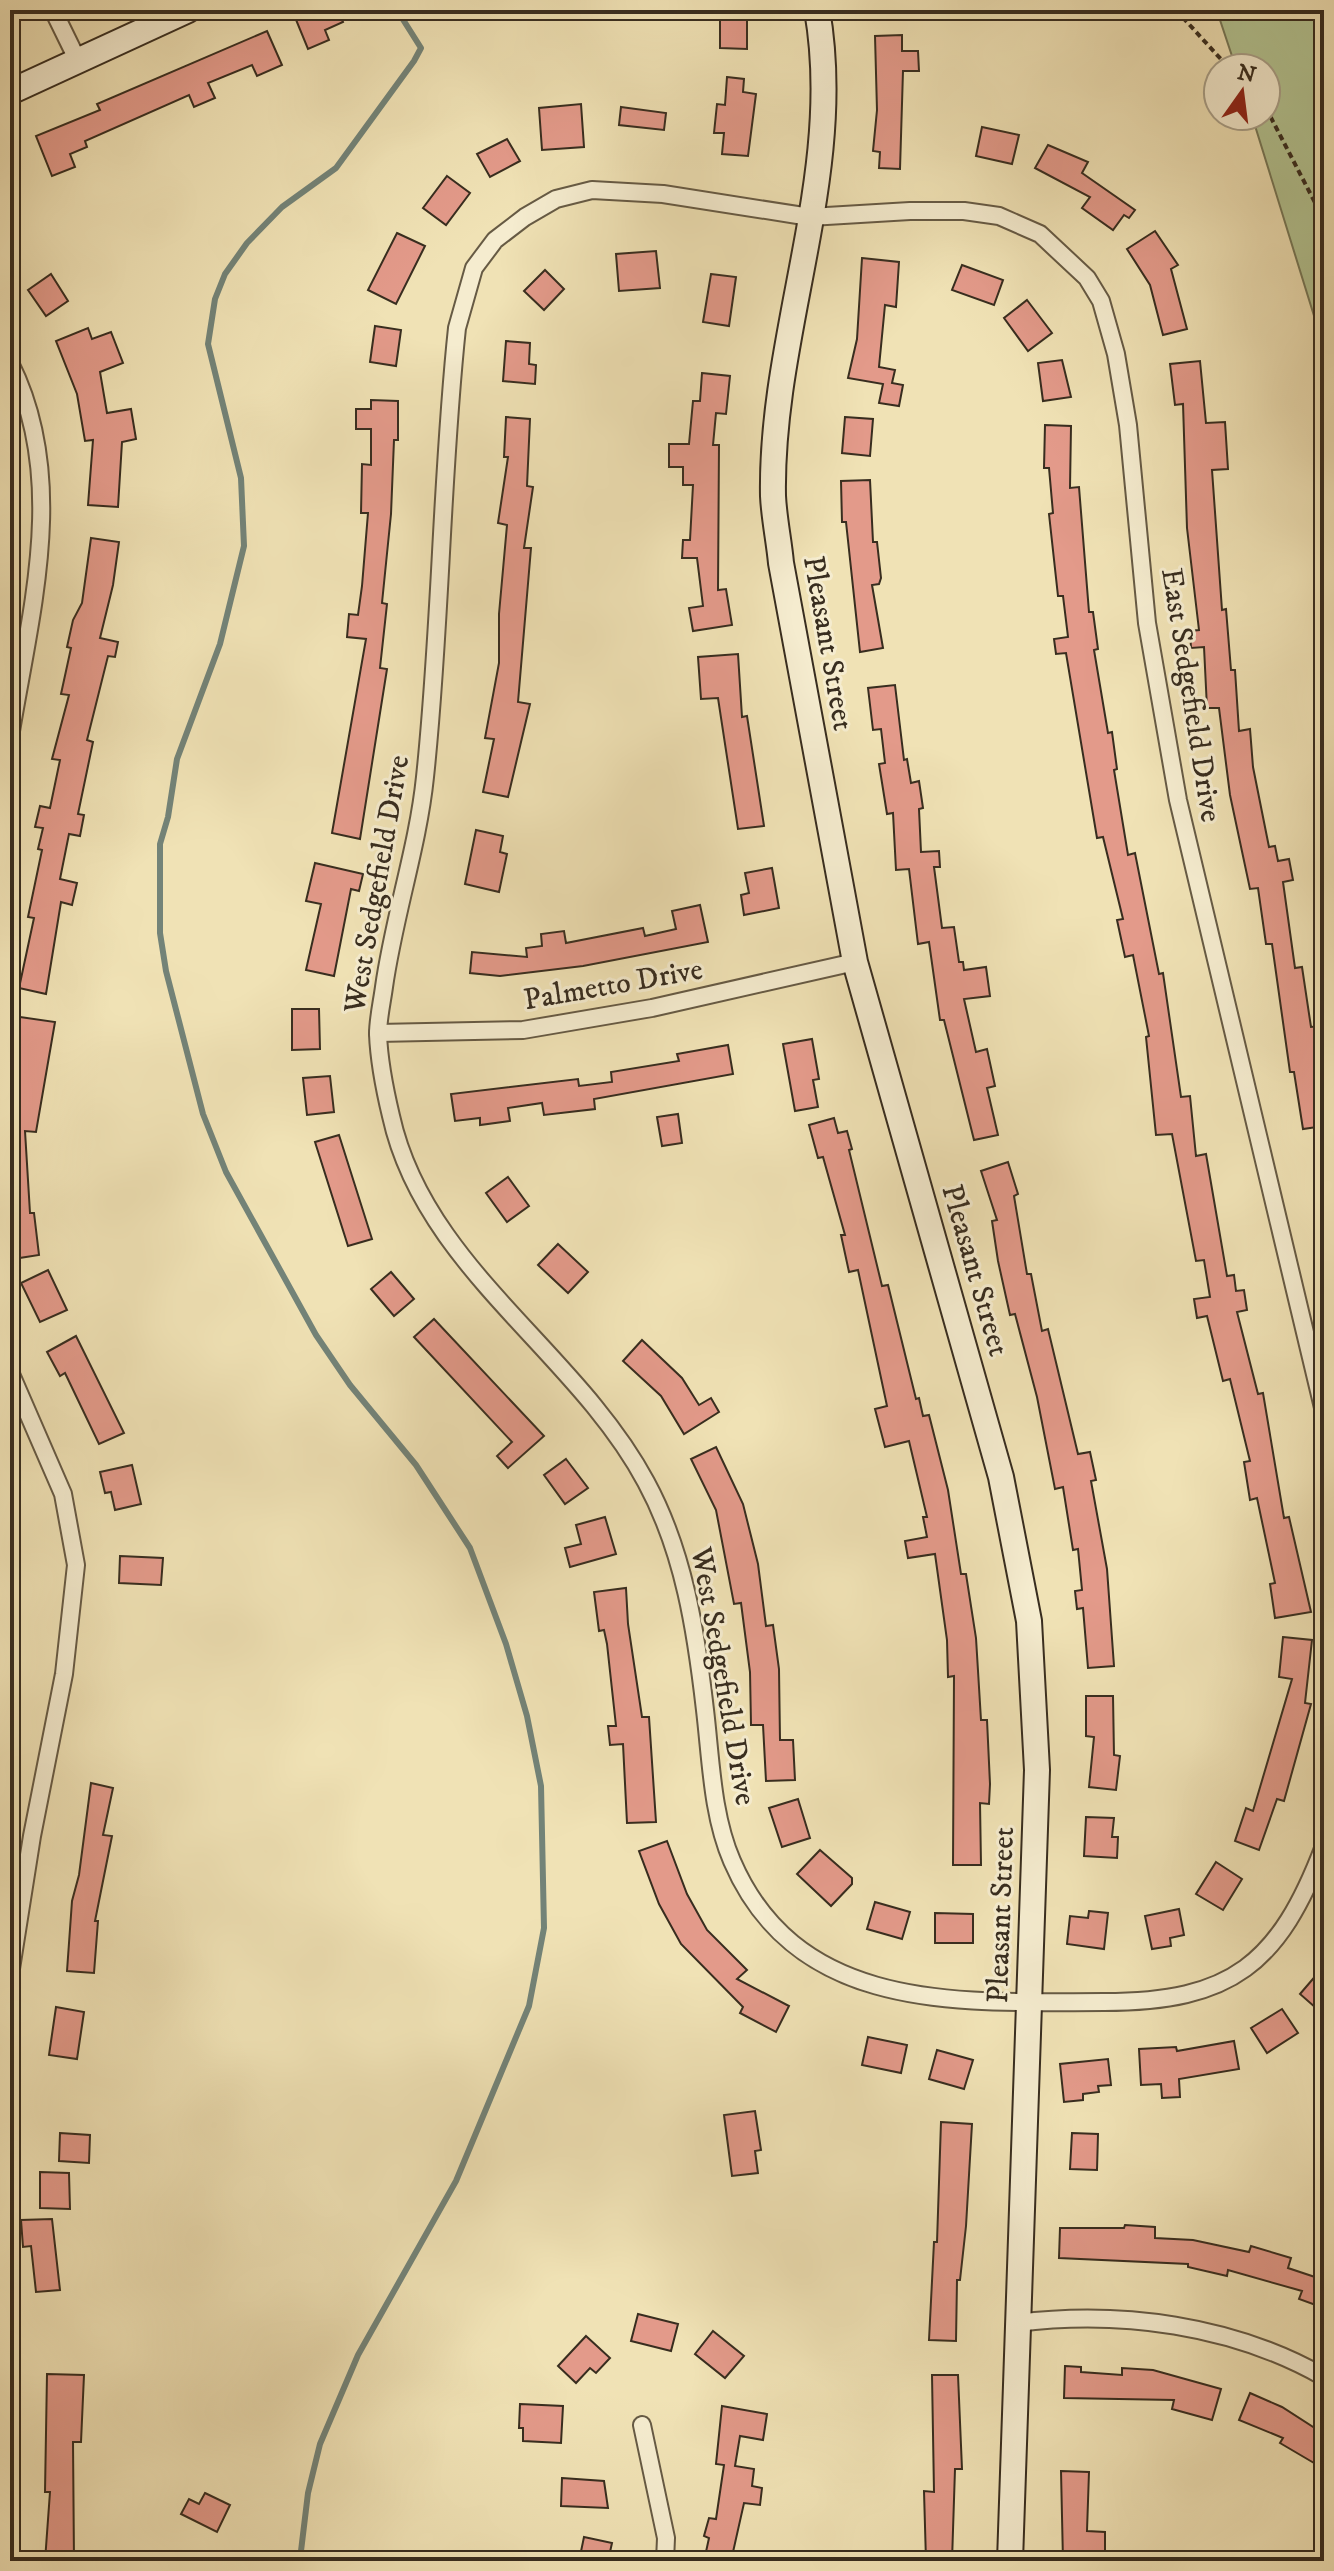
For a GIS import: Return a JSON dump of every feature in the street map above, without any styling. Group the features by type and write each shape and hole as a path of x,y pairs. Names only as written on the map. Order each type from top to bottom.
{"street":[{"path":"53,10 77,59"},
{"path":"10,92 188,10"},
{"name":"Pleasant Street","path":"817,10 823,70 820,151 780,412 773,496 781,563 855,962 1001,1477 1029,1621 1037,1770 1010,2561"},
{"name":"West Sedgefield Drive","path":"810,217 663,194 592,190 556,199 525,217 495,240 474,268 457,328 451,387 434,689 424,788 392,926 378,1033 391,1116 422,1202 507,1309 592,1403 644,1477 664,1517 687,1594 723,1835 749,1893 789,1941 813,1959 859,1982 939,1998 1029,2002"},
{"name":"East Sedgefield Drive","path":"810,217 910,211 964,211 999,216 1040,234 1063,252 1087,278 1101,301 1116,354 1128,425 1147,623 1161,721 1324,1412"},
{"path":"10,363 31,415 41,459 43,495 10,737"},
{"name":"Palmetto Drive","path":"378,1033 523,1030 652,1008 855,962"},
{"path":"10,1372 63,1494 76,1565 64,1674 32,1836 10,1975"},
{"path":"1029,2002 1149,2002 1201,1993 1226,1982 1249,1966 1286,1927 1300,1904 1324,1846"},
{"path":"1017,2323 1089,2318 1152,2323 1205,2332 1258,2346 1324,2377"},
{"path":"642,2425 666,2538 665,2561"}],"path":[{"path":"1176,10 1214,52"},
{"path":"1278,132 1324,220"}],"green space":[{"path":"1213,10 1324,10 1324,348 1257,132 1282,132 1282,52 1231,52 1219,17"}],"building":[{"path":"292,10 338,10 343,22 325,30 329,40 308,49"},
{"path":"720,11 747,11 747,49 720,48"},
{"path":"267,31 282,65 257,76 252,65 208,83 215,98 194,107 189,95 85,141 87,147 70,154 75,167 52,176 36,136 100,110 97,104"},
{"path":"902,35 902,51 918,51 919,71 903,71 900,169 879,168 880,152 873,151 877,110 875,36"},
{"path":"727,77 744,79 743,92 756,94 748,156 722,154 724,133 714,133 717,104 725,105"},
{"path":"581,104 584,147 542,150 539,108"},
{"path":"621,107 666,113 664,130 619,125"},
{"path":"982,127 1019,135 1012,164 976,156"},
{"path":"507,139 520,161 490,177 477,154"},
{"path":"1048,145 1088,162 1082,173 1135,210 1129,218 1124,215 1113,230 1082,208 1090,197 1035,168"},
{"path":"447,176 470,193 446,225 423,208"},
{"path":"1155,231 1178,265 1171,269 1187,329 1163,335 1150,285 1127,249"},
{"path":"397,233 425,246 396,304 368,290"},
{"path":"656,251 660,288 619,291 616,254"},
{"path":"862,258 899,262 896,307 885,305 879,367 895,370 892,383 903,385 899,406 879,403 883,384 848,378 857,339"},
{"path":"962,265 1003,280 994,305 952,290"},
{"path":"545,270 564,289 544,310 524,291"},
{"path":"51,274 68,301 46,316 28,290"},
{"path":"711,274 736,277 729,326 703,322"},
{"path":"1027,300 1052,333 1028,351 1004,318"},
{"path":"375,326 401,330 396,366 370,362"},
{"path":"88,328 92,339 111,332 123,363 100,372 107,413 131,409 136,439 122,442 118,507 88,505 93,440 85,441 77,394 56,341"},
{"path":"506,341 530,343 529,364 536,365 535,384 503,381"},
{"path":"1062,360 1071,397 1043,401 1038,363"},
{"path":"1200,361 1206,423 1225,422 1228,469 1212,470 1222,610 1226,609 1231,670 1235,670 1239,731 1250,729 1253,767 1269,847 1275,846 1278,861 1289,859 1293,880 1283,882 1295,968 1302,967 1311,1027 1320,1026 1322,1043 1315,1044 1321,1085 1324,1085 1324,1126 1303,1129 1294,1072 1290,1072 1272,944 1266,944 1258,888 1250,889 1230,795 1219,708 1207,708 1204,647 1191,648 1190,631 1199,630 1187,528 1183,404 1175,405 1170,364"},
{"path":"702,373 730,376 726,414 716,413 713,445 719,445 718,590 726,589 732,625 693,631 689,608 703,606 697,558 682,558 683,540 690,540 693,485 683,485 683,467 669,467 669,444 689,444 693,401 700,401"},
{"path":"371,400 398,401 398,440 394,440 391,514 382,603 387,604 380,668 387,669 360,839 332,833 366,639 347,637 349,614 358,615 362,586 368,513 361,513 362,464 371,465 371,429 356,429 356,409 371,409"},
{"path":"506,417 530,419 527,486 533,487 524,548 531,548 518,702 530,704 508,797 483,792 494,739 485,738 499,663 499,614 507,525 498,523 508,457 504,457"},
{"path":"845,417 873,419 870,456 842,453"},
{"path":"1045,425 1071,426 1070,488 1079,487 1089,612 1093,612 1098,649 1094,650 1108,733 1112,732 1117,769 1114,770 1128,855 1135,853 1159,974 1163,973 1181,1097 1190,1096 1196,1156 1206,1154 1227,1276 1234,1275 1236,1291 1244,1290 1247,1310 1237,1312 1258,1394 1263,1393 1284,1518 1289,1517 1311,1612 1275,1618 1270,1584 1275,1583 1257,1498 1250,1500 1244,1462 1250,1461 1230,1379 1223,1381 1207,1316 1197,1318 1194,1299 1210,1297 1204,1260 1196,1261 1172,1134 1156,1135 1146,1037 1149,1036 1133,955 1125,957 1117,920 1123,919 1103,837 1097,838 1066,653 1056,654 1054,639 1068,637 1063,596 1058,596 1049,514 1053,513 1049,468 1044,468"},
{"path":"870,480 873,542 877,542 881,578 879,584 872,585 883,648 860,652 846,522 842,522 841,481"},
{"path":"91,538 119,542 113,585 100,638 118,642 115,657 108,656 87,740 93,742 78,814 84,815 80,836 69,834 60,879 77,883 72,905 61,902 46,994 19,988 34,918 28,917 42,850 38,849 43,828 35,827 40,806 50,808 60,760 52,759 69,695 61,694 71,648 67,647 73,620 82,603"},
{"path":"738,654 742,717 747,716 764,826 738,829 718,698 701,699 698,657"},
{"path":"895,685 904,760 907,759 911,783 919,781 923,808 919,809 921,852 939,851 940,867 934,867 942,928 954,927 959,962 963,962 964,970 986,967 990,996 964,999 976,1052 987,1049 995,1086 987,1088 998,1135 974,1140 944,1020 940,1020 929,942 918,944 909,869 896,870 893,813 887,814 879,764 885,763 881,729 873,730 868,688"},
{"path":"476,830 503,836 500,852 507,854 499,892 465,884"},
{"path":"315,863 363,874 359,891 351,889 334,976 306,970 321,904 306,901"},
{"path":"772,868 779,908 744,915 741,895 749,893 745,873"},
{"path":"700,905 708,942 583,966 500,976 470,973 472,952 527,957 526,948 542,946 541,934 564,931 566,943 643,928 645,936 676,929 672,911"},
{"path":"292,1009 319,1009 320,1049 292,1050"},
{"path":"13,1016 55,1022 36,1132 25,1131 30,1213 34,1213 39,1255 13,1259 10,1235 10,1040"},
{"path":"812,1039 819,1079 813,1080 818,1107 795,1111 783,1044"},
{"path":"728,1045 733,1074 594,1099 595,1109 544,1115 542,1103 508,1108 510,1121 480,1125 480,1118 455,1121 451,1094 578,1079 579,1086 612,1082 611,1072 679,1061 677,1054"},
{"path":"330,1076 334,1112 307,1115 303,1078"},
{"path":"678,1114 682,1143 662,1146 657,1117"},
{"path":"834,1118 838,1133 847,1131 882,1286 888,1285 916,1399 919,1398 923,1416 929,1415 948,1490 961,1574 966,1574 976,1638 981,1720 987,1720 990,1784 989,1804 980,1803 981,1865 953,1865 954,1676 948,1677 947,1640 935,1554 908,1558 905,1541 927,1537 923,1517 927,1517 909,1441 885,1447 875,1409 887,1406 858,1270 849,1272 841,1235 845,1235 823,1157 818,1158 809,1125"},
{"path":"339,1135 372,1239 348,1246 315,1142"},
{"path":"1008,1162 1018,1194 1014,1196 1027,1274 1031,1274 1042,1331 1048,1329 1078,1454 1090,1452 1096,1480 1091,1481 1107,1569 1114,1666 1088,1668 1083,1608 1077,1609 1075,1591 1082,1590 1078,1549 1073,1550 1063,1487 1055,1489 1037,1397 1015,1314 1010,1315 998,1261 992,1221 997,1220 981,1171"},
{"path":"508,1177 529,1206 507,1222 486,1193"},
{"path":"558,1244 588,1272 568,1293 538,1265"},
{"path":"48,1270 67,1310 40,1322 21,1283"},
{"path":"391,1272 414,1299 394,1316 371,1289"},
{"path":"434,1319 544,1436 508,1468 497,1456 512,1442 414,1337"},
{"path":"76,1336 124,1433 99,1444 65,1373 60,1376 47,1352"},
{"path":"642,1340 682,1378 699,1405 711,1398 719,1412 684,1434 661,1396 623,1361"},
{"path":"716,1447 743,1504 758,1564 766,1626 773,1625 779,1669 780,1740 793,1740 795,1780 766,1781 763,1725 751,1725 750,1672 741,1603 734,1604 716,1510 691,1459"},
{"path":"566,1459 588,1488 565,1504 544,1475"},
{"path":"132,1465 141,1504 115,1510 111,1492 105,1493 100,1472"},
{"path":"605,1517 616,1554 570,1567 565,1548 581,1544 576,1525"},
{"path":"120,1556 163,1558 161,1585 119,1583"},
{"path":"626,1588 628,1624 642,1717 649,1717 656,1822 627,1823 623,1744 610,1745 608,1726 616,1726 607,1644 604,1630 599,1631 594,1592"},
{"path":"1283,1637 1312,1640 1305,1703 1311,1704 1284,1801 1277,1799 1259,1850 1235,1841 1246,1808 1253,1811 1292,1679 1279,1677"},
{"path":"1086,1696 1113,1696 1114,1755 1120,1756 1116,1790 1089,1787 1094,1737 1086,1736"},
{"path":"91,1783 113,1788 103,1835 112,1836 95,1921 98,1921 94,1973 67,1971 72,1901 79,1875"},
{"path":"798,1799 810,1838 782,1847 769,1808"},
{"path":"1086,1817 1114,1818 1112,1837 1118,1837 1117,1858 1084,1856"},
{"path":"667,1841 687,1894 707,1930 747,1970 737,1979 789,2006 776,2032 740,2013 743,2007 681,1944 659,1904 639,1851"},
{"path":"820,1850 852,1878 852,1884 831,1906 797,1874"},
{"path":"1216,1862 1242,1879 1223,1910 1196,1894"},
{"path":"875,1902 910,1912 902,1939 867,1929"},
{"path":"1179,1909 1184,1935 1170,1938 1171,1946 1152,1949 1145,1916"},
{"path":"1089,1911 1108,1913 1104,1949 1067,1944 1070,1916 1088,1918"},
{"path":"935,1913 973,1914 973,1943 935,1943"},
{"path":"1324,1966 1324,2015 1300,1994"},
{"path":"56,2007 84,2012 77,2059 49,2055"},
{"path":"1282,2009 1298,2033 1267,2053 1251,2028"},
{"path":"868,2037 907,2045 901,2073 862,2065"},
{"path":"1234,2041 1239,2069 1179,2079 1180,2097 1162,2098 1161,2084 1141,2085 1139,2049 1176,2047 1177,2051"},
{"path":"937,2050 973,2060 964,2089 929,2079"},
{"path":"1108,2059 1111,2085 1098,2086 1099,2092 1083,2094 1083,2100 1064,2102 1060,2064"},
{"path":"755,2111 761,2150 755,2151 758,2173 732,2176 724,2115"},
{"path":"941,2122 972,2124 966,2226 960,2280 957,2280 956,2341 929,2340 934,2242 937,2242"},
{"path":"60,2133 90,2135 89,2163 59,2161"},
{"path":"1072,2133 1098,2134 1097,2170 1070,2169"},
{"path":"40,2172 69,2173 70,2209 40,2208"},
{"path":"52,2219 60,2290 36,2292 31,2246 23,2247 21,2220"},
{"path":"1125,2225 1155,2227 1155,2238 1193,2240 1249,2252 1251,2246 1291,2258 1288,2268 1324,2280 1324,2308 1299,2299 1302,2291 1228,2270 1227,2276 1188,2267 1188,2264 1059,2258 1060,2228 1124,2228"},
{"path":"638,2314 678,2324 671,2351 631,2341"},
{"path":"713,2331 744,2356 725,2378 695,2354"},
{"path":"586,2336 610,2358 596,2373 590,2368 576,2383 558,2366"},
{"path":"1065,2366 1081,2367 1081,2372 1122,2375 1122,2368 1153,2370 1221,2389 1212,2420 1172,2409 1174,2400 1064,2398"},
{"path":"47,2374 84,2375 81,2442 73,2442 74,2561 45,2561 50,2492 45,2492"},
{"path":"932,2375 958,2375 962,2469 955,2469 952,2561 926,2561 924,2491 934,2492"},
{"path":"1250,2393 1282,2407 1324,2434 1324,2447 1314,2463 1280,2443 1283,2438 1239,2420"},
{"path":"520,2404 563,2406 561,2443 523,2441 523,2428 519,2428"},
{"path":"722,2406 767,2414 763,2440 740,2436 735,2466 754,2469 752,2486 762,2488 760,2505 744,2503 731,2561 704,2561 709,2538 704,2536 709,2518 716,2519 724,2465 716,2464"},
{"path":"1061,2471 1089,2472 1087,2531 1105,2532 1105,2555 1092,2554 1092,2561 1063,2561"},
{"path":"562,2478 604,2481 608,2508 561,2506"},
{"path":"205,2493 230,2505 217,2532 181,2514 189,2499 199,2504"},
{"path":"584,2537 612,2543 608,2561 579,2561"}],"waterway":[{"path":"301,2551 308,2493 320,2444 358,2355 456,2181 529,2006 544,1928 541,1786 527,1716 506,1644 470,1548 416,1465 350,1385 316,1335 226,1172 203,1114 166,971 160,933 160,844 168,817 177,759 220,644 244,546 241,478 208,344 215,299 225,274 247,243 282,207 336,168 414,61 421,48 397,10"}]}
